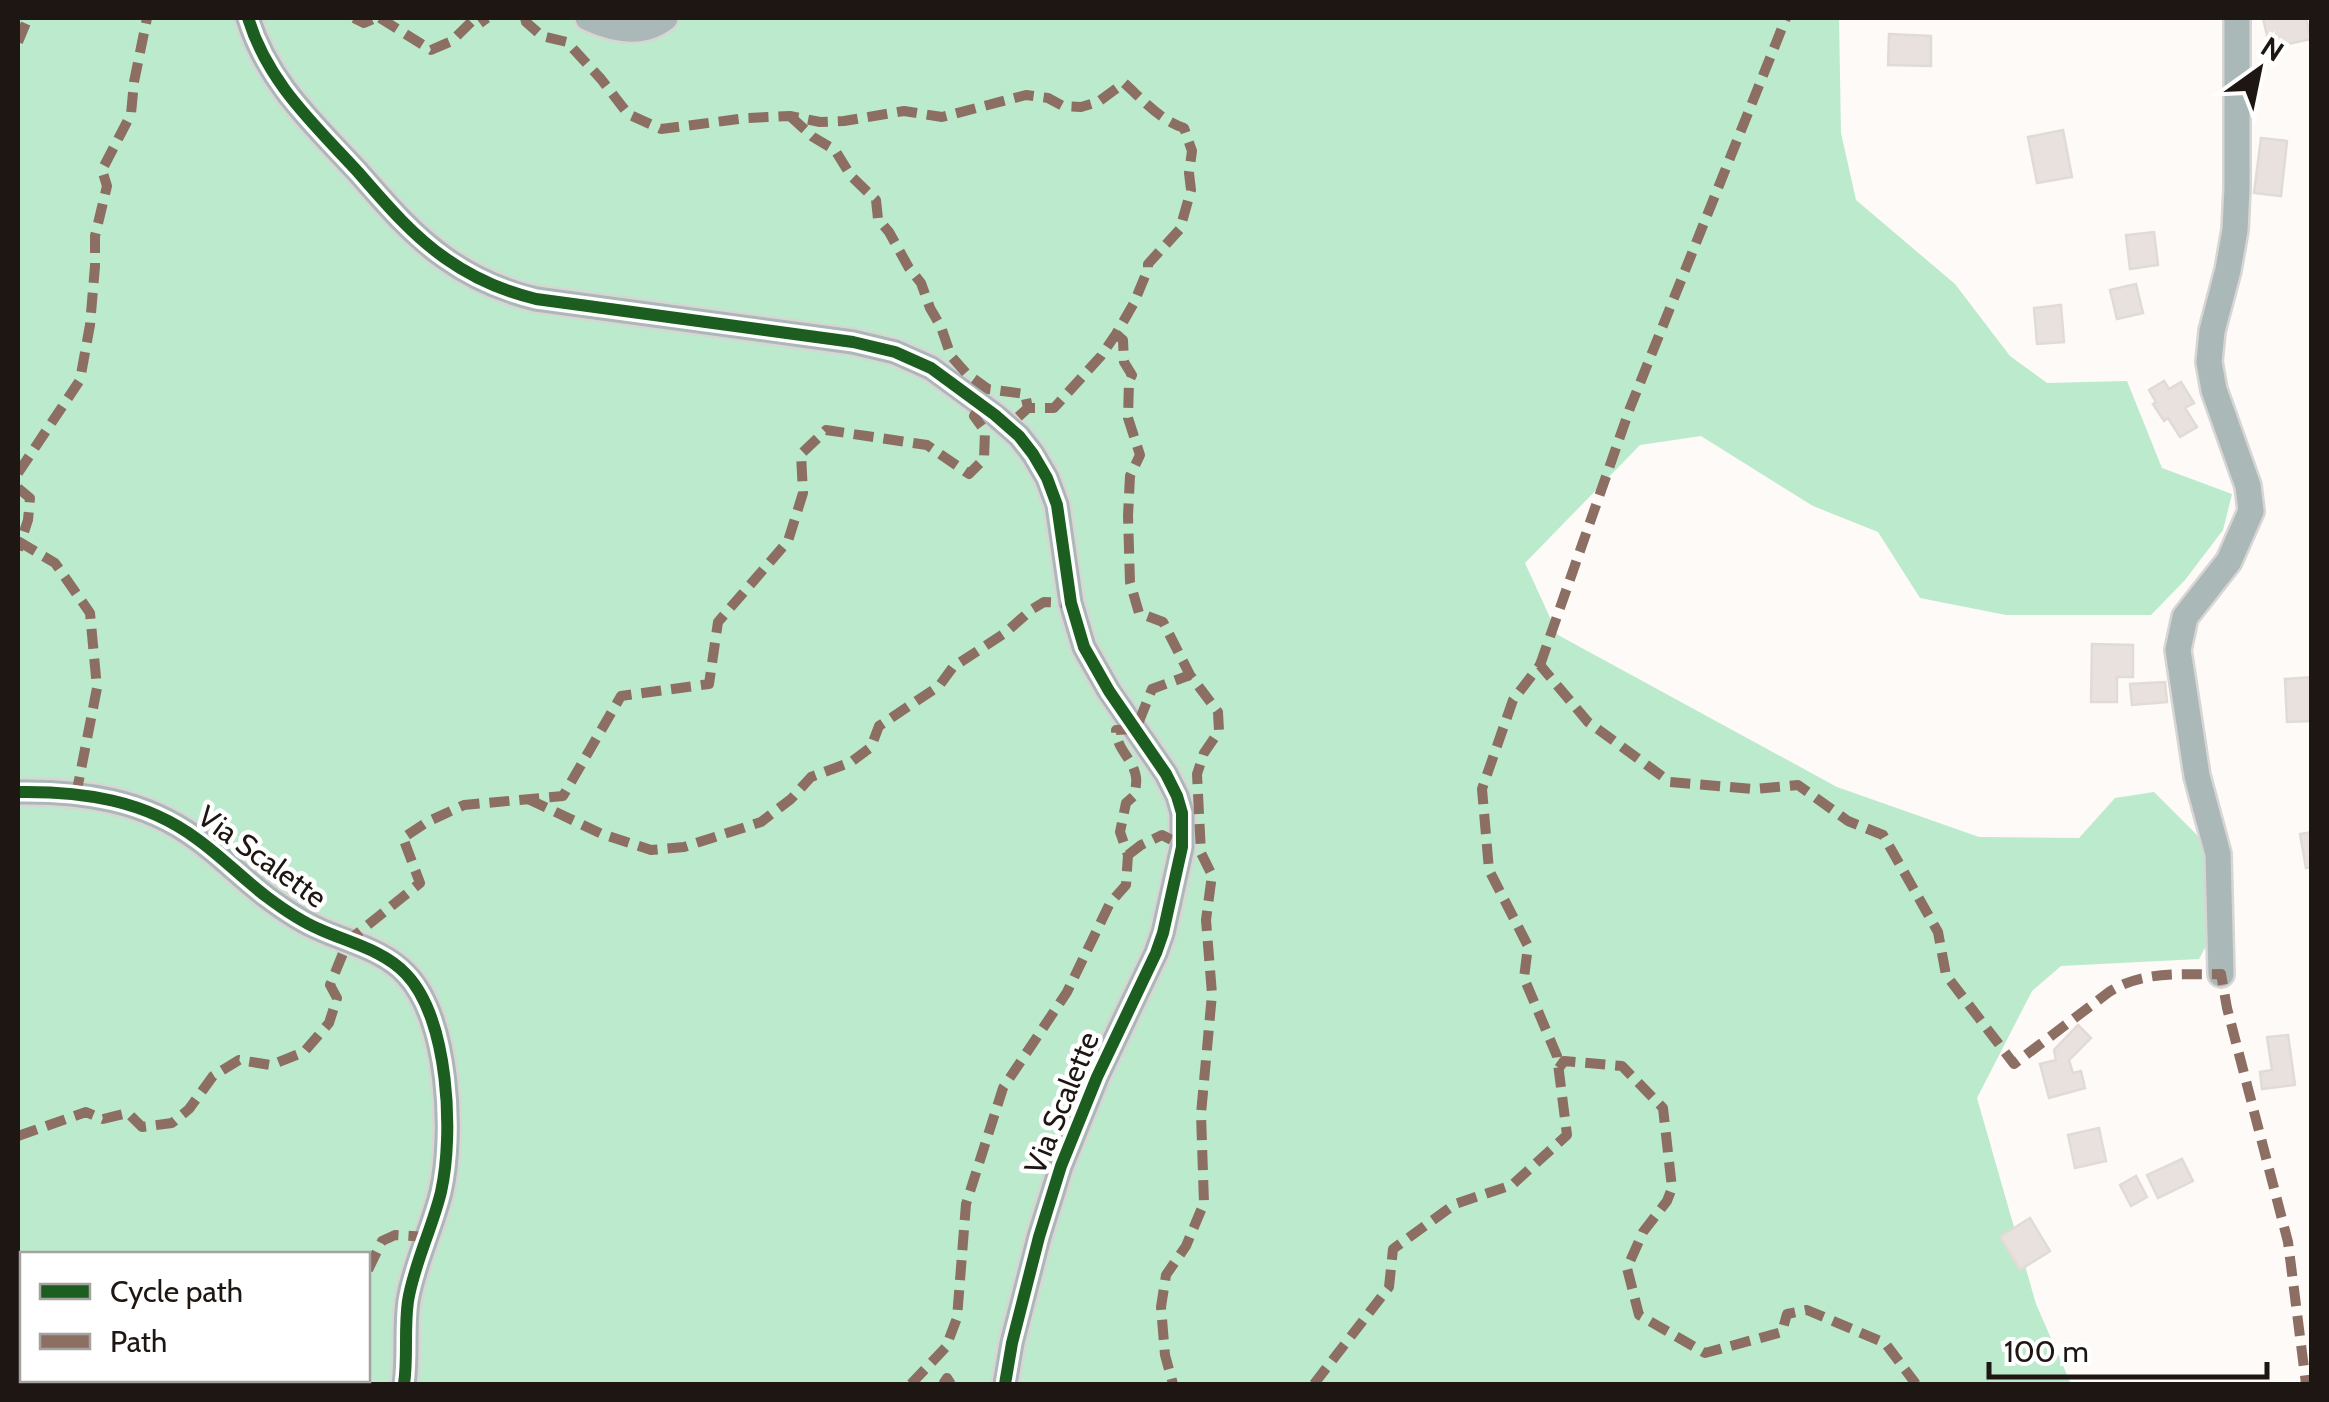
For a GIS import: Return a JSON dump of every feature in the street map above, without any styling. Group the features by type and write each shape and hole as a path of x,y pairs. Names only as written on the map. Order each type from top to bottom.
{"street":[{"name":"Via Scalette","path":"248,18 267,64 291,99 418,236 475,277 544,300 886,349 940,373 1008,426 1034,454 1047,478 1060,518 1077,628 1102,680 1174,788 1183,820 1182,847 1160,944 1097,1078 1052,1192 1016,1324 1005,1384"},
{"path":"588,18 634,29 665,18"},
{"path":"2221,974 2218,854 2197,776 2178,650 2185,618 2229,561 2251,512 2248,486 2214,390 2209,362 2212,331 2235,230 2238,18"},
{"name":"Via Scalette","path":"18,792 96,796 163,818 196,838 281,908 315,928 386,958 414,984 428,1008 437,1036 447,1130 442,1189 408,1304 404,1384"}],"green space":[{"path":"18,18 1839,18 1841,133 1856,200 1955,284 2010,356 2047,383 2127,381 2162,468 2232,494 2223,530 2185,580 2151,615 2006,615 1920,598 1878,532 1813,506 1701,436 1640,445 1525,563 1558,635 1837,787 1979,837 2079,838 2115,798 2154,792 2197,835 2217,885 2214,931 2199,959 2061,966 2032,991 1977,1098 2036,1304 2071,1384 18,1384"}],"building":[{"path":"2263,18 2306,18 2311,39 2270,48"},
{"path":"1889,34 1931,36 1931,66 1888,65"},
{"path":"2063,130 2072,177 2037,183 2028,137"},
{"path":"2261,138 2287,141 2281,196 2254,193"},
{"path":"2154,232 2158,265 2130,269 2126,235"},
{"path":"2136,284 2143,313 2117,319 2110,290"},
{"path":"2061,305 2064,342 2037,344 2034,308"},
{"path":"2164,381 2169,389 2181,382 2194,403 2185,408 2197,427 2180,437 2168,418 2164,421 2149,390"},
{"path":"2092,644 2133,645 2133,677 2117,677 2117,702 2091,702"},
{"path":"2312,677 2312,721 2287,722 2285,679"},
{"path":"2165,682 2167,702 2132,705 2130,684"},
{"path":"2312,832 2312,867 2306,868 2300,834"},
{"path":"2078,1025 2091,1038 2069,1060 2073,1073 2081,1071 2085,1088 2049,1098 2040,1064 2056,1060 2054,1050"},
{"path":"2288,1035 2295,1085 2262,1089 2260,1072 2272,1070 2267,1037"},
{"path":"2099,1128 2106,1161 2075,1168 2068,1135"},
{"path":"2182,1159 2193,1181 2158,1198 2147,1175"},
{"path":"2136,1176 2147,1197 2131,1206 2120,1185"},
{"path":"2030,1218 2050,1251 2020,1270 2000,1237"}],"marked path":[{"path":"18,42 28,18"},
{"path":"18,473 80,380 90,325 95,236 107,186 102,170 131,114 147,18"},
{"path":"354,18 364,23 375,18"},
{"path":"380,18 431,50 452,41 472,21 479,24 487,18"},
{"path":"525,18 542,36 567,42 628,114 661,129 790,116 820,122 844,121 904,111 942,117 1026,95 1081,107 1098,102 1124,83 1159,115 1184,128 1192,151 1191,190 1180,229 1148,264 1134,303 1101,356 1054,408 1028,408 1008,426"},
{"path":"1540,665 1630,408 1786,18"},
{"path":"790,116 835,150 851,176 876,200 878,219 921,283 951,356 988,389 1025,394 1028,408"},
{"path":"1116,334 1123,340 1124,362 1132,375 1128,418 1140,455 1130,476 1130,582 1139,613 1163,622 1190,675 1218,712 1219,731 1204,753 1197,774 1201,853 1212,875 1206,920 1212,994 1201,1114 1204,1203 1186,1246 1166,1275 1161,1307 1165,1355 1173,1384"},
{"path":"18,1136 86,1112 103,1119 128,1113 142,1127 172,1123 189,1109 213,1076 239,1060 271,1065 304,1052 329,1023 337,998 330,985 348,941 420,883 403,838 464,805 563,796 621,696 709,684 718,622 788,541 803,493 801,454 826,430 927,445 969,474 984,459 985,431 974,416 981,404"},
{"path":"18,488 30,498 18,550"},
{"path":"18,541 55,563 90,613 97,688 76,795"},
{"path":"528,799 602,834 651,850 684,847 761,822 811,777 851,762 871,747 879,726 939,686 953,667 1005,633 1031,610 1044,602 1071,603"},
{"path":"1314,1384 1389,1287 1393,1249 1455,1204 1512,1185 1567,1135 1557,1056 1524,978 1528,946 1489,870 1482,789 1513,700 1540,665 1588,722 1670,782 1754,789 1798,785 1848,821 1883,835 1938,932 1946,975 2014,1064 2122,985 2163,975 2221,974 2288,1242 2306,1384"},
{"path":"911,1384 946,1347 957,1318 966,1204 1003,1088 1067,992 1110,903 1126,885 1128,855 1120,832 1126,803 1135,795 1136,779 1116,730 1136,729 1152,689 1190,675"},
{"path":"1128,855 1162,835 1189,849"},
{"path":"1559,1068 1564,1061 1622,1066 1663,1108 1672,1188 1643,1232 1627,1268 1639,1315 1705,1353 1782,1332 1787,1314 1807,1310 1885,1343 1916,1384"},
{"path":"370,1266 382,1241 395,1235 427,1237"},
{"path":"943,1384 947,1378 951,1384"}],"cycle path":[{"path":"248,18 267,63 309,119 410,229 466,272 536,299 853,342 895,352 931,368 995,415 1019,436 1047,478 1057,505 1071,603 1084,647 1177,796 1182,813 1182,847 1156,953 1097,1077 1061,1166 1039,1237 1005,1384"},
{"path":"18,792 89,796 156,815 197,839 292,914 387,959 406,974 420,994 439,1047 447,1140 441,1192 408,1301 404,1384"}]}
